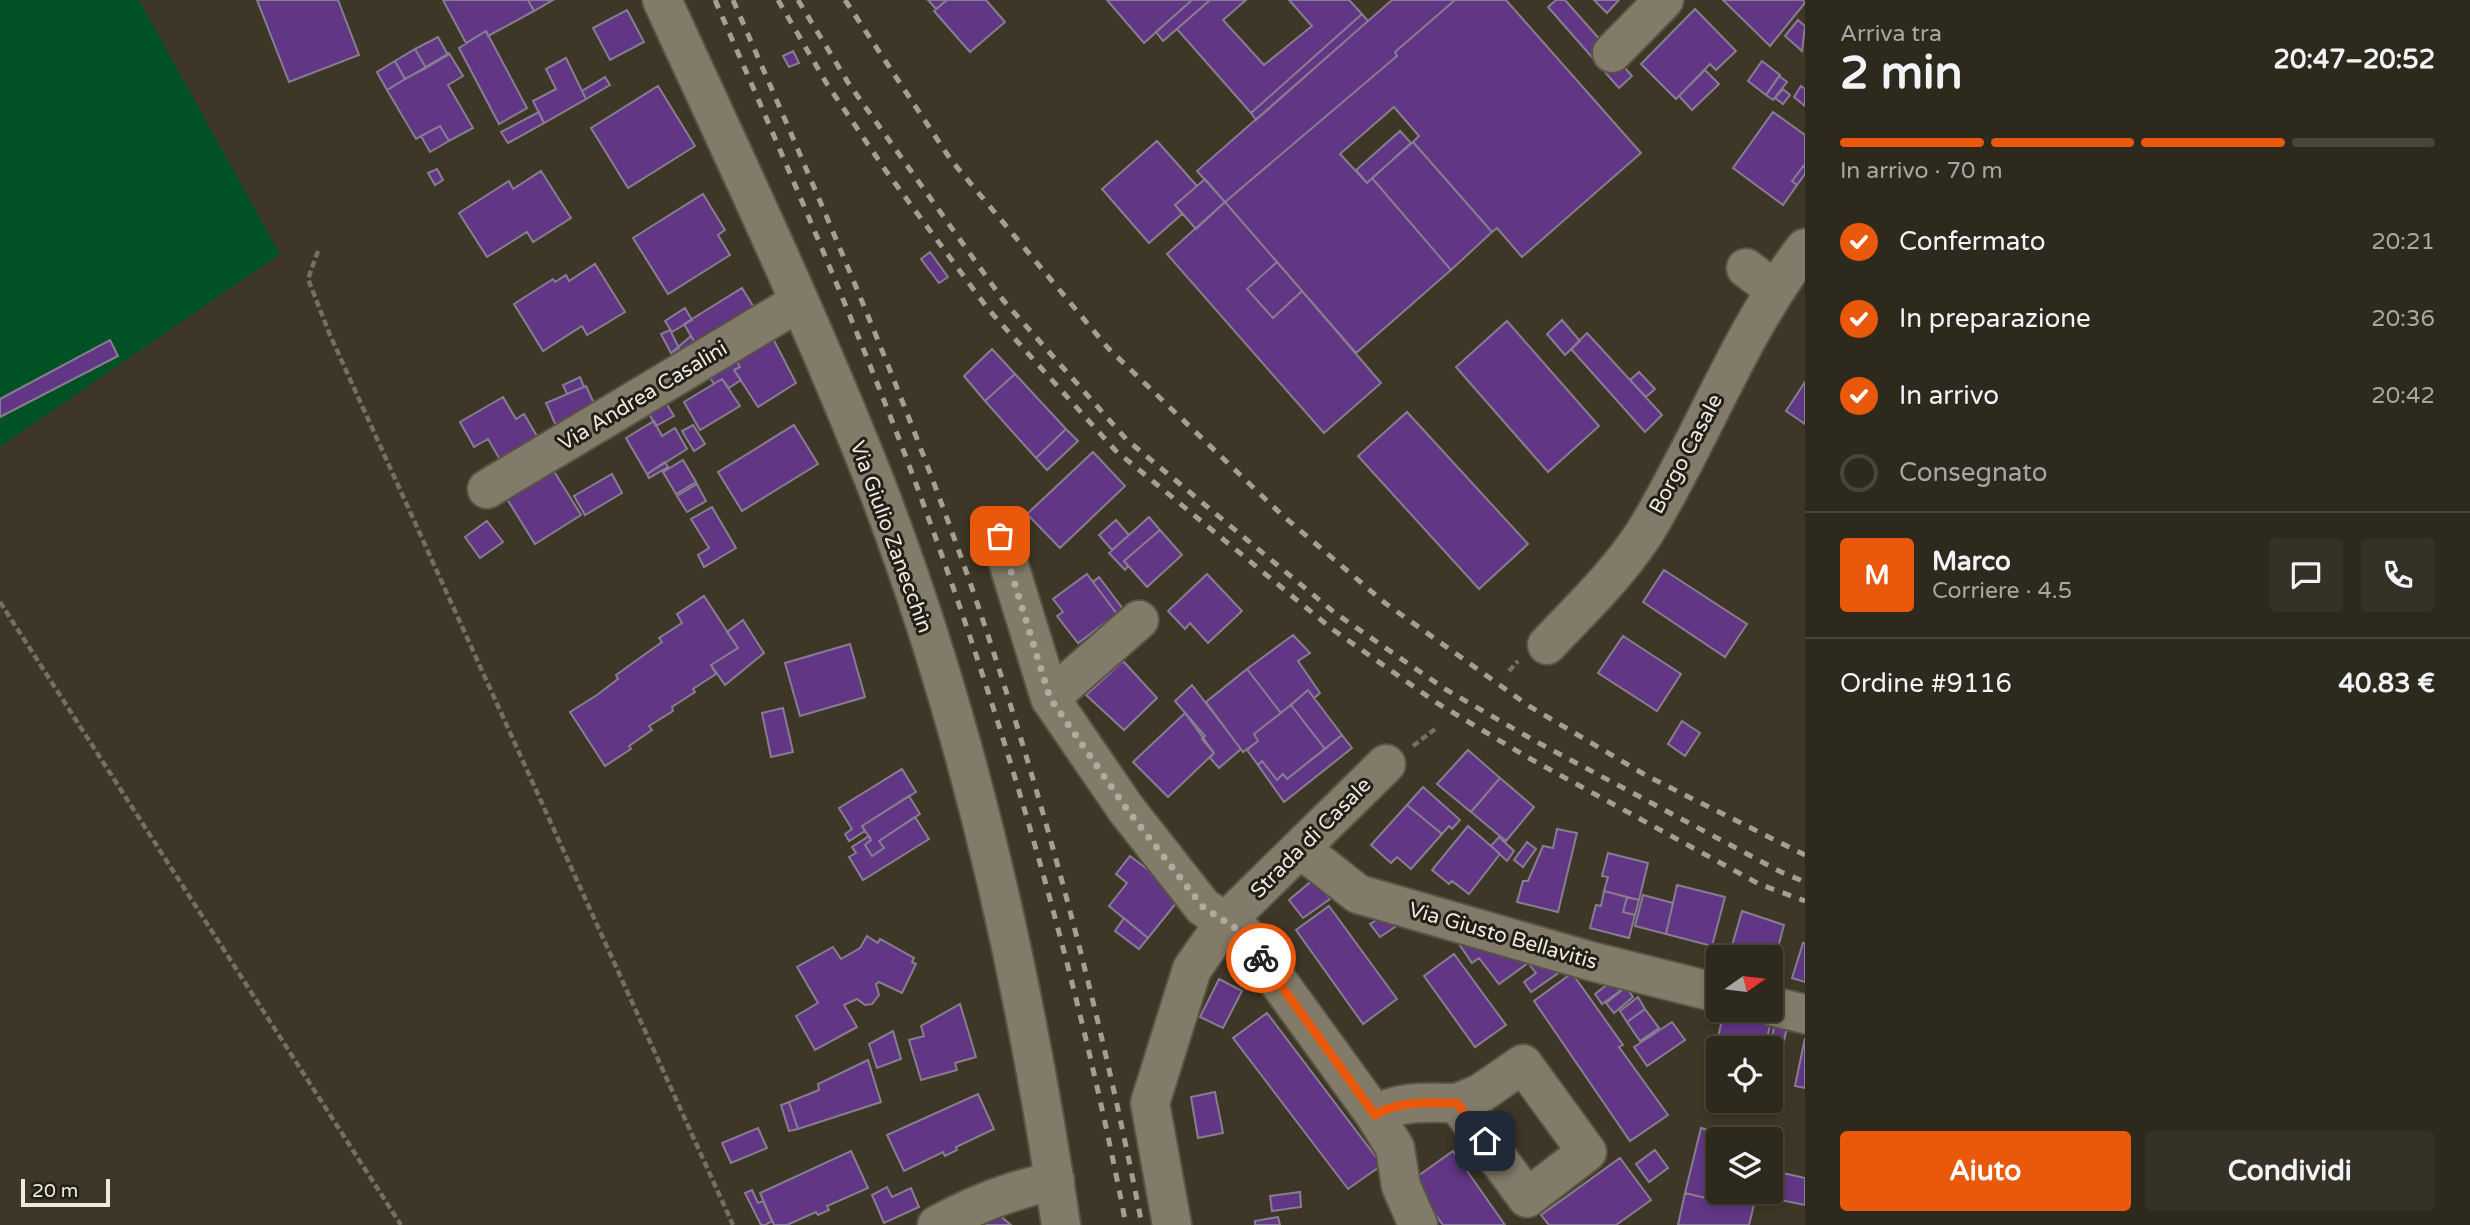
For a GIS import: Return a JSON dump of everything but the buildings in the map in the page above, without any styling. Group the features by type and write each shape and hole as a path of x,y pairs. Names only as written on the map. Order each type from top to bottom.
{"street":[{"name":"Via Giulio Zanecchin","path":"662,0 799,302 875,483 949,703 1009,939 1042,1100 1055,1181"},
{"path":"1612,53 1664,0"},
{"name":"Borgo Casale","path":"1547,645 1616,572 1644,532 1760,278 1805,248"},
{"name":"Via Andrea Casalini","path":"487,489 799,302"},
{"path":"1000,536 1050,698 1152,841 1203,907 1243,933 1375,1115 1395,1148 1401,1186 1418,1225"},
{"path":"1050,698 1139,620"},
{"name":"Strada di Casale","path":"1172,1225 1150,1103 1192,969 1226,922 1395,759"},
{"name":"Via Giusto Bellavitis","path":"1301,850 1358,894 1590,961 1706,990"},
{"path":"1783,1009 1805,1014"},
{"path":"1375,1115 1385,1108 1410,1104 1457,1103"},
{"path":"937,1225 982,1201 1013,1189 1055,1181 1061,1225"}],"path":[{"path":"318,251 308,279 330,335 733,1225"},
{"path":"0,602 401,1225"},
{"path":"1395,759 1434,729"}],"green space":[{"path":"0,0 139,0 280,254 0,447"}],"railway":[{"path":"715,0 879,388 969,635 1001,732 1058,928 1106,1125 1126,1225"},
{"path":"733,0 889,367 973,591 1047,826 1089,984 1142,1225"},
{"path":"778,0 827,84 886,171 988,309 1115,450 1332,629 1437,703 1527,757 1759,884 1805,901"},
{"path":"798,0 849,84 1003,300 1127,440 1335,613 1445,689 1535,741 1781,872 1805,882"},
{"path":"845,0 951,160 1108,348 1282,515 1385,603 1529,706 1647,776 1805,855"}],"way so far":[{"path":"1000,536 1050,698 1126,808 1203,907 1243,933 1261,958"}],"route":[{"path":"1261,958 1375,1115 1385,1108 1410,1104 1457,1103 1485,1141"}]}
